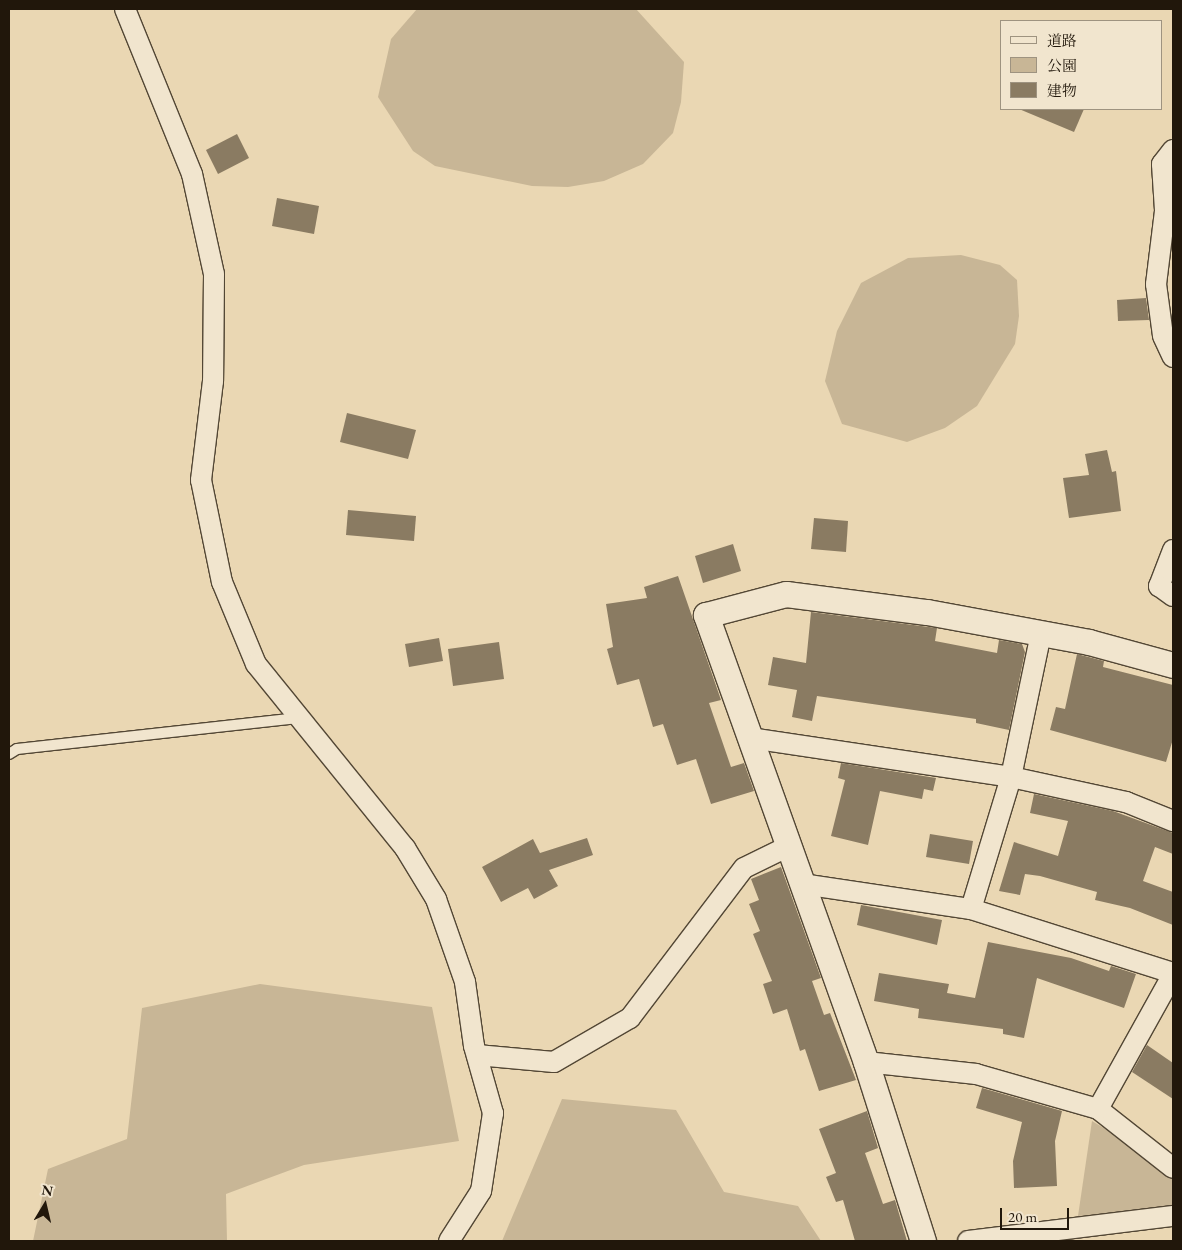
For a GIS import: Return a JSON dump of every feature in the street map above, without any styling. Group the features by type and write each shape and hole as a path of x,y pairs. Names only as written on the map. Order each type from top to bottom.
{"street":[{"path":"125,9 192,174 214,274 213,380 201,480 222,582 256,664 302,718 405,848 436,899 465,982 477,1055 494,1113 481,1191 449,1241"},
{"path":"1173,150 1162,164 1165,211 1156,284 1164,336 1173,357"},
{"path":"1173,550 1159,586 1173,596"},
{"path":"923,1241 866,1062 706,615 786,594 927,612 1041,633 1173,665"},
{"path":"971,909 1011,777 1041,633"},
{"path":"751,738 1011,777 1126,802 1173,821"},
{"path":"477,1055 554,1062 630,1018 744,868 789,846"},
{"path":"803,884 971,909 1173,974 1098,1109"},
{"path":"866,1062 976,1074 1098,1109 1173,1168"},
{"path":"968,1241 1173,1216"}],"lane":[{"path":"9,754 17,749 302,718"}],"green space":[{"path":"417,9 636,9 684,62 681,102 673,133 643,164 604,181 568,187 532,186 435,166 413,151 378,97 391,39"},
{"path":"961,255 1000,265 1017,280 1019,316 1015,344 977,406 945,428 907,442 842,424 825,381 837,331 861,283 908,258"},
{"path":"260,984 432,1007 459,1141 304,1165 226,1194 227,1241 33,1241 48,1169 127,1139 142,1008"},
{"path":"562,1099 676,1110 724,1192 798,1206 821,1241 502,1241"},
{"path":"1092,1121 1136,1147 1173,1180 1173,1210 1078,1216"}],"building":[{"path":"1021,110 1084,110 1074,132"},
{"path":"237,134 249,158 218,174 206,150"},
{"path":"277,198 319,206 314,234 272,226"},
{"path":"1146,298 1149,320 1118,321 1117,300"},
{"path":"347,413 416,430 408,459 340,442"},
{"path":"1107,450 1112,472 1116,471 1121,511 1069,518 1063,478 1089,475 1085,454"},
{"path":"348,510 416,516 414,541 346,535"},
{"path":"814,518 848,521 846,552 811,549"},
{"path":"733,544 741,571 703,583 695,556"},
{"path":"678,576 721,700 709,703 731,767 744,763 754,791 711,804 696,759 677,765 663,724 653,727 639,679 617,685 607,649 613,647 606,604 647,598 644,587"},
{"path":"811,612 937,628 935,641 997,653 999,640 1022,644 1025,652 1009,730 976,723 976,719 817,696 812,721 792,717 797,690 768,685 773,657 806,663"},
{"path":"439,638 443,661 409,667 405,644"},
{"path":"499,642 504,679 453,686 448,649"},
{"path":"1077,654 1104,661 1103,667 1173,685 1173,739 1166,762 1050,730 1056,707 1065,709"},
{"path":"841,763 936,778 933,791 924,789 922,799 880,791 868,845 831,836 845,780 838,778"},
{"path":"1034,794 1113,811 1173,833 1173,854 1155,847 1143,881 1173,892 1173,925 1130,908 1095,900 1097,892 1040,876 1025,874 1020,895 999,891 1014,842 1058,856 1068,821 1030,813"},
{"path":"930,834 973,841 969,864 926,857"},
{"path":"587,838 593,855 549,870 558,886 534,899 528,888 501,902 482,867 533,839 540,853"},
{"path":"781,867 821,978 812,981 824,1015 830,1013 856,1080 819,1091 805,1049 800,1051 787,1009 773,1014 763,984 772,981 753,934 760,931 749,904 759,900 751,879"},
{"path":"861,905 942,920 937,945 857,925"},
{"path":"988,942 1071,958 1109,971 1111,966 1136,974 1124,1008 1037,978 1024,1038 1003,1034 1003,1029 918,1018 919,1009 874,1001 879,973 949,984 947,993 975,998"},
{"path":"1147,1045 1173,1063 1173,1099 1132,1072"},
{"path":"982,1088 1062,1111 1055,1141 1057,1186 1014,1188 1013,1161 1022,1122 976,1108"},
{"path":"867,1111 878,1148 865,1153 883,1204 895,1200 907,1241 855,1241 843,1200 836,1202 826,1177 836,1173 819,1129"}]}
